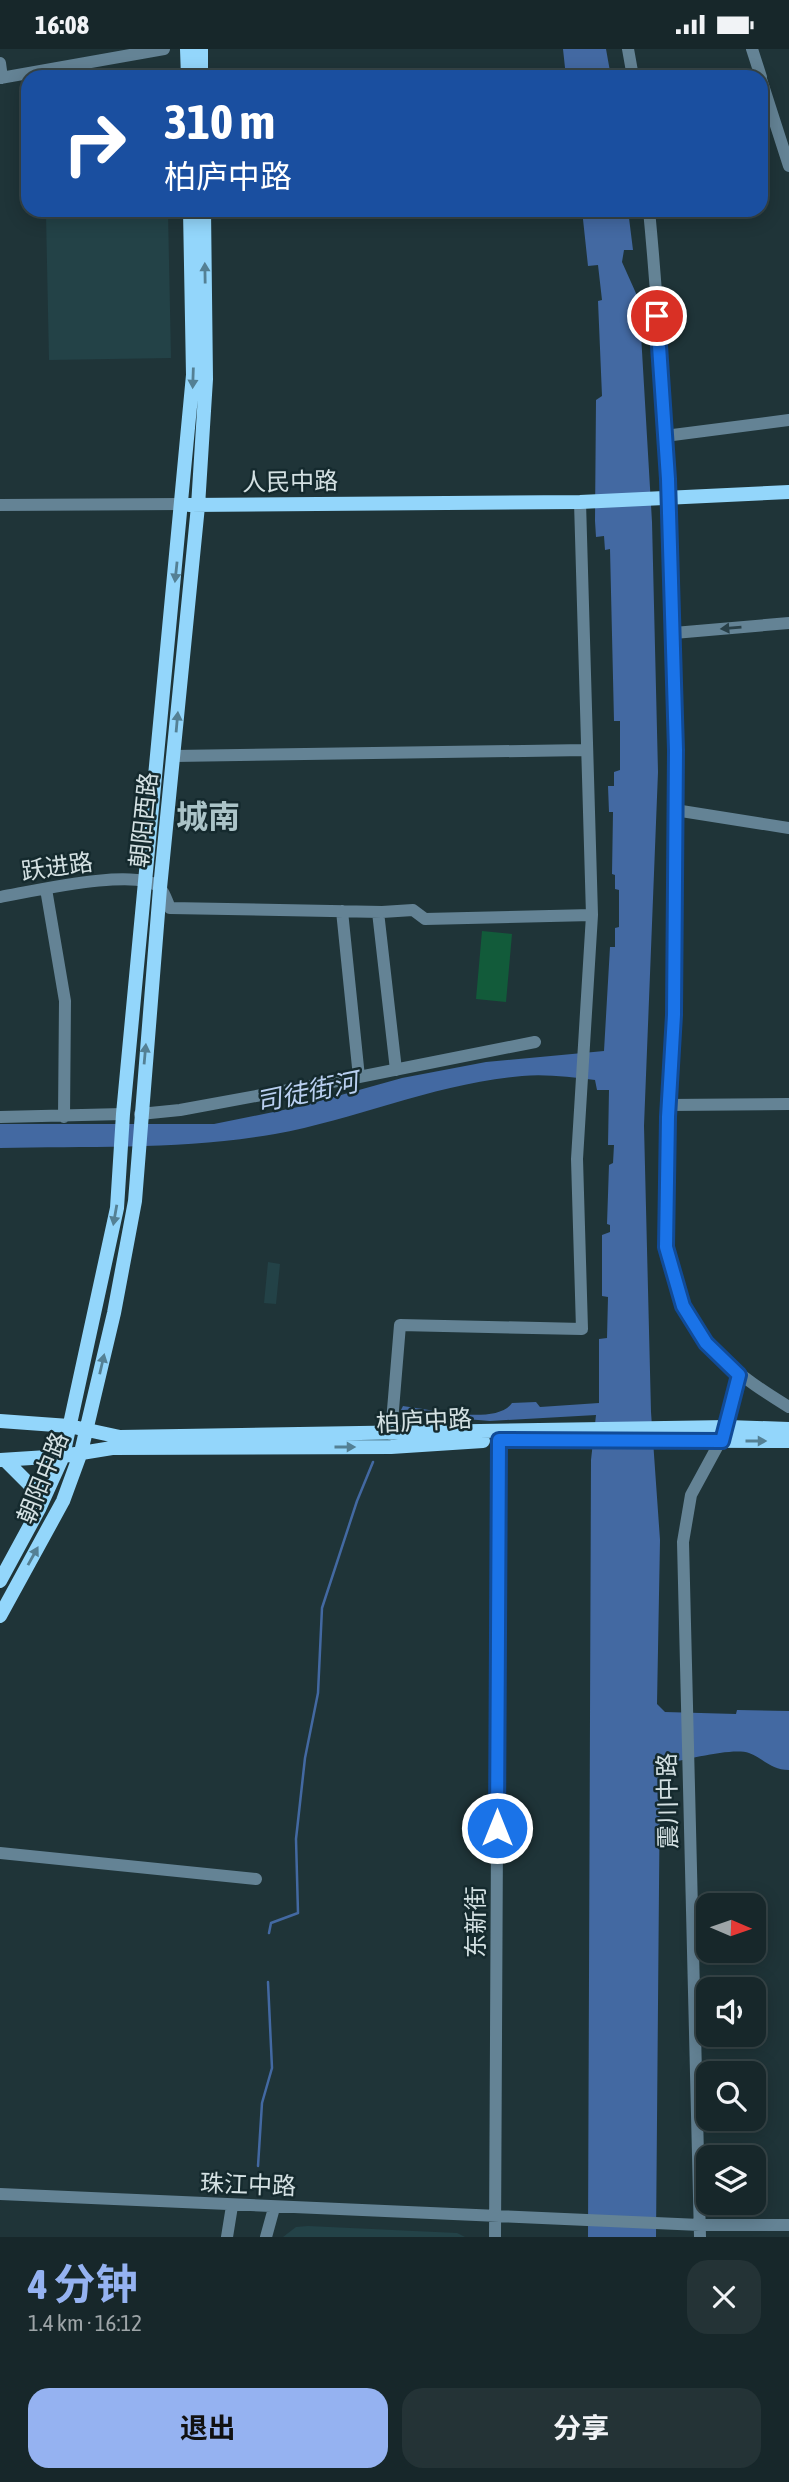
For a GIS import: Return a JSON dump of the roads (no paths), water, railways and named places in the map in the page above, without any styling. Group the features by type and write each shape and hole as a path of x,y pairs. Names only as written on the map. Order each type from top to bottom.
{"main road":[{"path":"187,49 188,70"},
{"path":"201,49 201,70"},
{"name":"朝阳西路","path":"87,1431 135,1201 139,1118 174,756 190,505 193,376 190,217"},
{"name":"朝阳西路","path":"69,1426 117,1208 145,880 206,379 204,217"},
{"name":"人民中路","path":"190,505 580,502 789,492"},
{"name":"柏庐中路","path":"0,1421 69,1426 120,1437 689,1435 722,1441 789,1441"},
{"name":"朝阳中路","path":"0,1581 39,1509 63,1456 69,1426"},
{"name":"柏庐中路","path":"689,1435 728,1427 789,1429"},
{"name":"朝阳中路","path":"0,1616 63,1501 87,1431"},
{"name":"柏庐中路","path":"3,1460 63,1456 112,1448 391,1447 569,1435"},
{"path":"3,1460 31,1486 39,1509"}],"street":[{"path":"46,70 164,49"},
{"path":"628,49 632,70"},
{"path":"752,49 759,70"},
{"path":"0,63 1,78 21,74"},
{"path":"768,99 789,162"},
{"path":"649,217 669,498 674,633 674,1015 668,1105 666,1247 683,1306 706,1343 739,1375 789,1407"},
{"path":"665,436 789,420"},
{"path":"390,1434 400,1325 582,1328 577,1159 579,1090 592,915 580,502"},
{"name":"人民中路","path":"0,505 190,505"},
{"path":"674,633 789,623"},
{"path":"174,756 586,750"},
{"path":"676,810 789,828"},
{"name":"跃进路","path":"0,897 47,888 119,880 145,880 160,888 170,908 342,911"},
{"path":"47,888 65,1001 64,1117"},
{"path":"359,1077 342,911 413,910 425,919 592,915"},
{"path":"378,912 396,1070"},
{"path":"139,1118 534,1042"},
{"path":"668,1105 789,1104"},
{"path":"0,1117 123,1118"},
{"name":"震川中路","path":"700,2231 683,1542 691,1495 728,1427 739,1375"},
{"name":"东新街","path":"495,2237 499,1440"},
{"path":"0,1853 256,1879"},
{"name":"珠江中路","path":"0,2194 672,2224 700,2231"},
{"path":"227,2237 232,2206"},
{"path":"266,2237 274,2208"},
{"path":"700,2231 789,2225"}],"water":[{"path":"563,49 606,49 610,70 565,70"},
{"path":"583,217 629,217 633,250 624,250 622,262 639,300 652,522 658,772 644,1126 651,1412 660,1540 657,1704 665,1712 736,1714 737,1710 789,1711 789,1770 773,1766 749,1753 732,1752 667,1763 660,1772 656,2237 588,2237 591,1460 596,1415 490,1421 406,1414 401,1410 403,1406 477,1415 504,1410 512,1403 536,1402 540,1407 599,1403 599,1339 607,1338 608,1297 602,1296 602,1235 610,1232 610,1225 607,1224 609,1165 613,1163 614,1145 608,1145 609,1090 597,1090 595,1080 522,1076 459,1086 336,1120 241,1139 138,1146 0,1148 0,1124 214,1124 298,1107 402,1078 486,1062 604,1051 610,947 615,947 615,928 619,927 619,890 615,889 615,875 612,874 613,812 609,812 608,786 614,786 614,772 620,770 620,721 614,721 610,549 605,550 604,536 596,537 595,521 596,400 602,396 598,301 602,300 598,265 588,266"}],"waterway":[{"path":"269,1933 271,1923 298,1913 296,1839 305,1758 318,1693 322,1608 357,1501 373,1462"},
{"path":"258,2166 262,2103 272,2068 268,1982"}],"district":[{"name":"城南","path":"208,817"}],"water label":[{"name":"司徒街河","path":"307,1092"}]}
